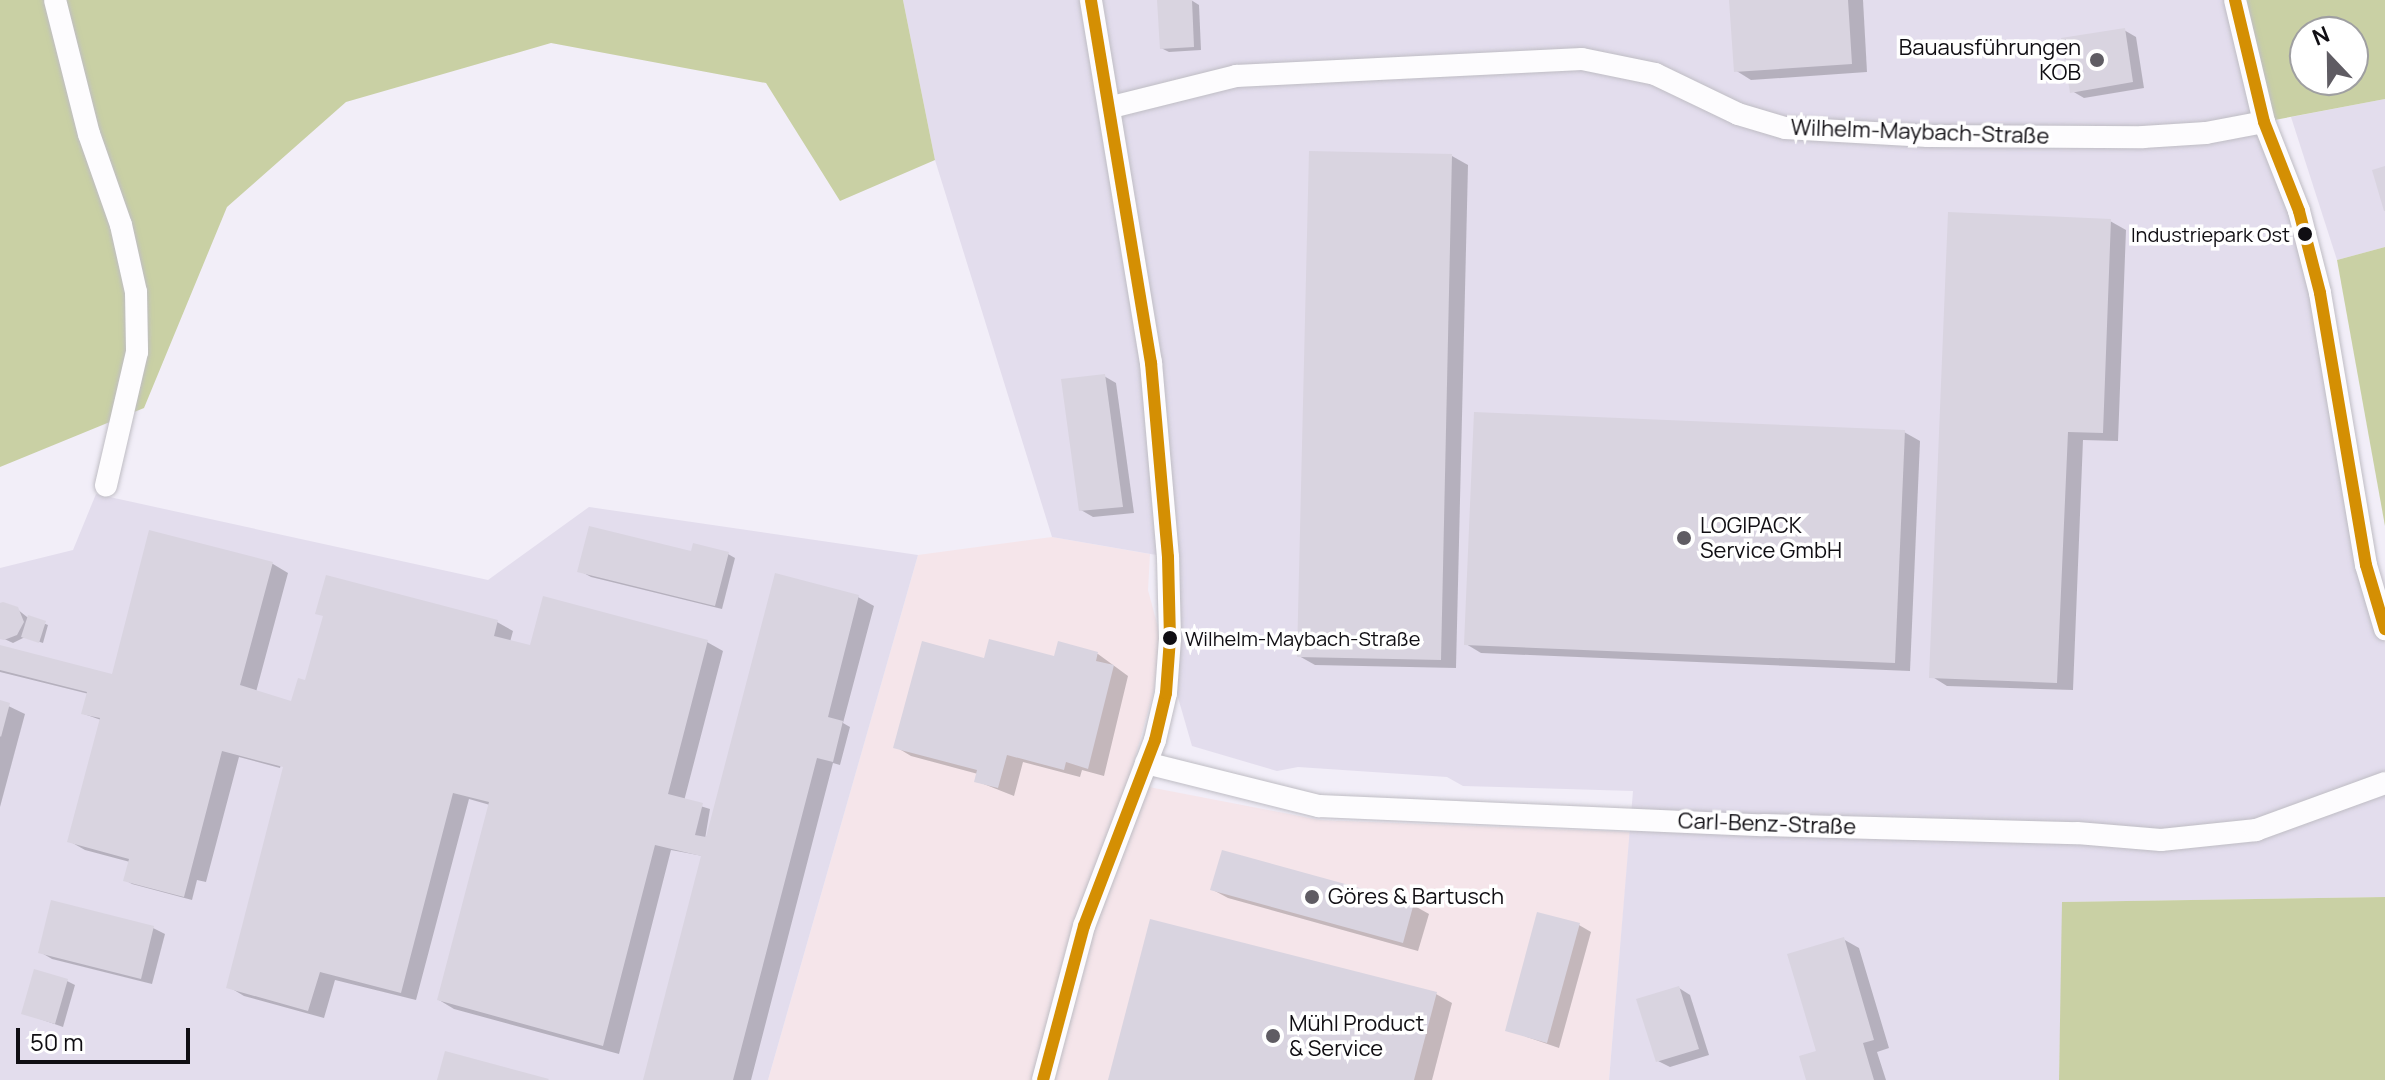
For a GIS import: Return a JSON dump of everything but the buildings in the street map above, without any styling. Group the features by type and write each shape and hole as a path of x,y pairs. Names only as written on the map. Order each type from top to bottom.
{"street":[{"path":"55,0 89,134 121,225 136,292 137,352 106,485"},
{"path":"1043,1080 1084,926 1146,763 1166,693 1170,639 1168,557 1151,363 1112,107 1091,0"},
{"path":"2235,0 2264,122 2299,211 2320,293 2366,565 2385,629"},
{"name":"Wilhelm-Maybach-Straße","path":"1112,107 1236,76 1582,59 1655,74 1738,114 1785,128 1928,136 2143,137 2206,133 2264,122"},
{"name":"Carl-Benz-Straße","path":"1146,763 1319,806 1763,825 2077,833 2161,840 2256,830 2385,783"}],"shaded area":[{"path":"903,0 2235,0 2334,364 2366,565 2385,644 2385,897 2063,902 2059,1080 1609,1080 1633,791 1463,786 1447,777 1298,767 1277,771 1192,746 1168,663 1168,557 1052,537 935,160"},
{"path":"2385,99 2385,247 2337,260 2291,117"},
{"path":"96,494 488,580 589,507 918,555 768,1080 0,1080 0,568 73,550"},
{"path":"1052,537 1150,554 1148,590 1160,635 1154,690 1128,783 1320,820 1630,832 1609,1080 768,1080 918,555"}],"green space":[{"path":"0,0 903,0 935,160 840,201 766,83 551,43 346,102 227,207 144,408 0,467"},
{"path":"2235,0 2385,0 2385,99 2264,122"},
{"path":"2385,247 2385,526 2337,260"},
{"path":"2385,897 2385,1080 2059,1080 2062,902"}],"transit line":[{"path":"1043,1080 1084,926 1155,740 1166,693 1170,639 1168,557 1151,363 1091,0"},
{"path":"2235,0 2264,122 2299,211 2320,293 2366,565 2385,629"}],"place":[{"name":"Bauausführungen KOB","path":"2097,60"},
{"name":"Industriepark Ost","path":"2305,234"},
{"name":"LOGIPACK Service GmbH","path":"1684,538"},
{"name":"Wilhelm-Maybach-Straße","path":"1170,638"},
{"name":"Göres & Bartusch","path":"1312,897"},
{"name":"Mühl Product & Service","path":"1273,1036"}]}
